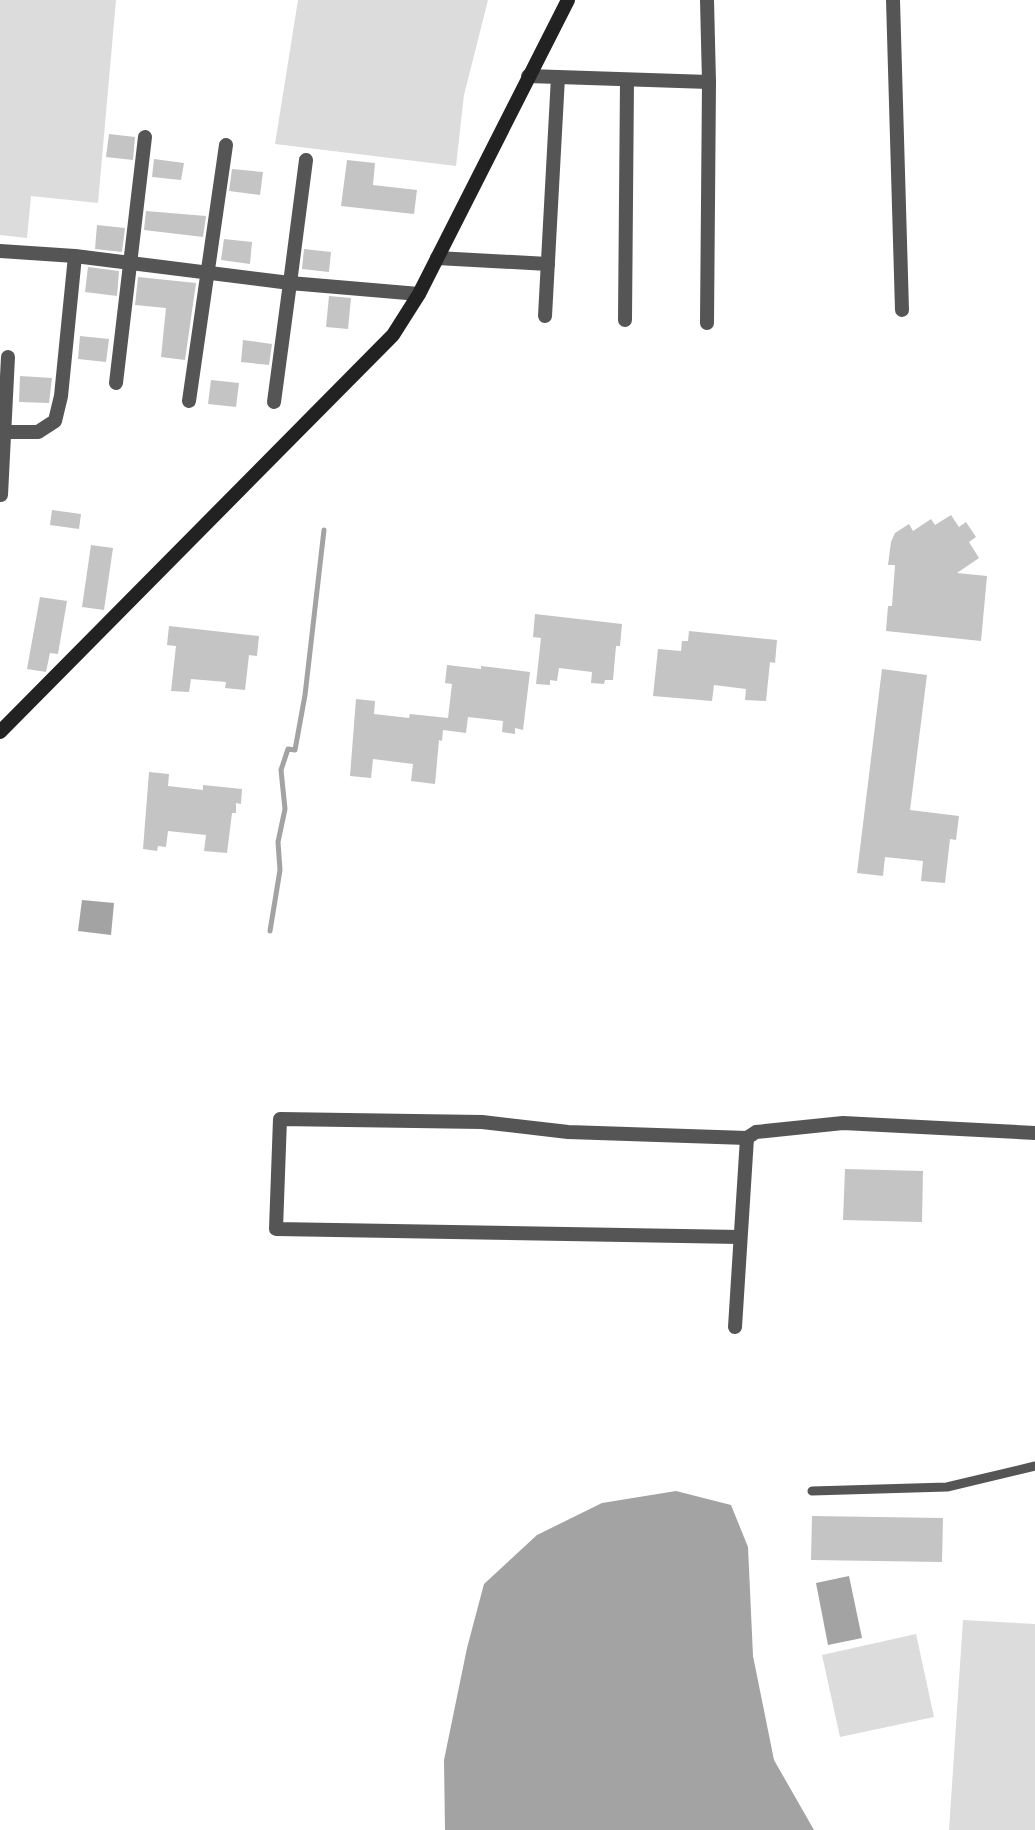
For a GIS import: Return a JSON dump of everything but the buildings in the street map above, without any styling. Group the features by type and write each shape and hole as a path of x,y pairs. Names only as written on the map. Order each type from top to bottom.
{"main road":[{"path":"0,732 393,335 419,294 568,0"}],"street":[{"path":"707,0 707,323"},
{"path":"893,0 902,310"},
{"path":"528,76 709,82"},
{"path":"545,316 558,77"},
{"path":"625,320 627,81"},
{"path":"116,383 145,137"},
{"path":"189,401 226,145"},
{"path":"274,402 306,160"},
{"path":"0,251 75,256 290,283 419,294"},
{"path":"2,432 38,432 55,421 61,396 75,256"},
{"path":"437,258 548,264"},
{"path":"1,495 2,432 8,357"},
{"path":"740,1237 276,1229 280,1119 482,1122 568,1132 747,1138 756,1132 844,1123 1035,1133"},
{"path":"735,1327 747,1138"}],"lane":[{"path":"812,1492 947,1487 1035,1466"}],"shaded area":[{"path":"0,0 116,0 98,203 31,196 27,238 0,235"},
{"path":"298,0 488,0 464,95 456,166 275,144"},
{"path":"82,900 114,903 111,935 78,931"},
{"path":"676,1491 731,1505 748,1547 753,1656 774,1760 814,1830 445,1830 444,1760 467,1648 484,1584 537,1535 602,1503"},
{"path":"849,1576 862,1638 828,1645 816,1583"},
{"path":"963,1620 1035,1624 1035,1830 949,1830"},
{"path":"916,1634 934,1717 840,1737 822,1655"}],"waterway":[{"path":"270,931 280,870 278,842 285,809 281,770 288,749 295,750 305,695 324,530"}]}
